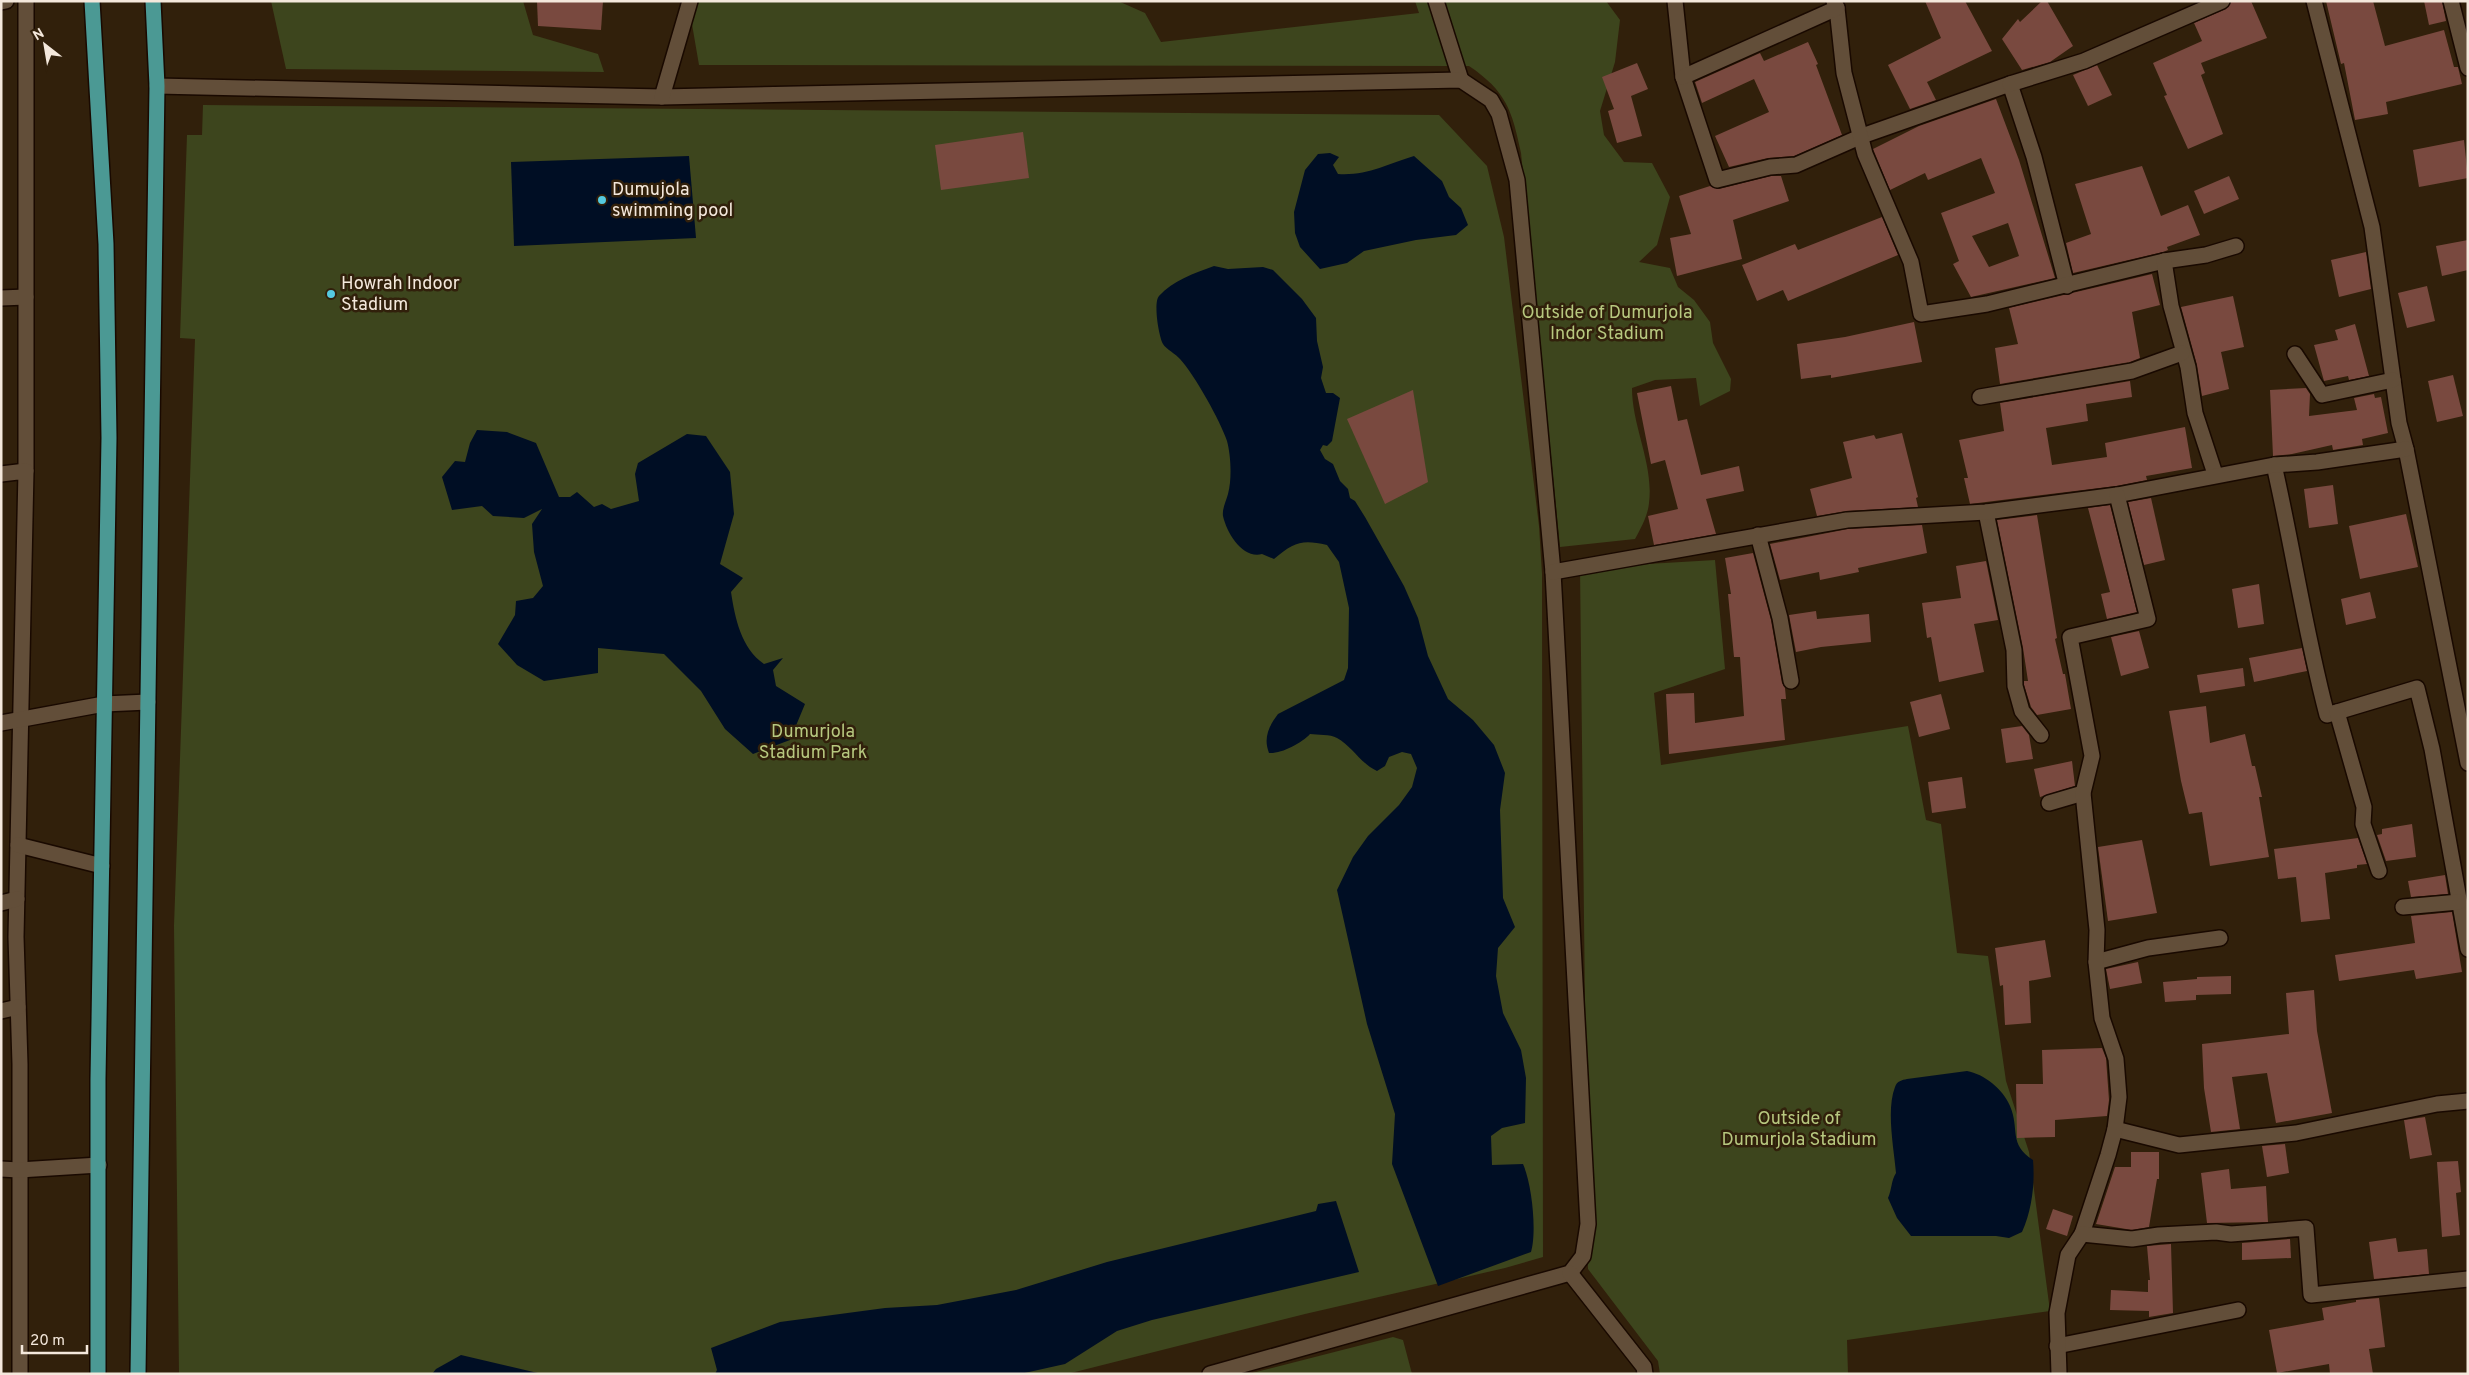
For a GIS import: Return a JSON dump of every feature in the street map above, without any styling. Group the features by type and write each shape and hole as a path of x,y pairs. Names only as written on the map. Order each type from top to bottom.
{"main road":[{"path":"92,1 106,244 108,438 98,1374"},
{"path":"138,1374 157,86 153,1"}],"street":[{"path":"1,2 6,1"},
{"path":"20,1374 17,899 26,471 26,1"},
{"path":"662,97 690,1"},
{"path":"1436,1 1461,80"},
{"path":"1675,1 1683,77 1717,180 1770,167 1796,166 1862,136 2010,84 2084,61 2212,3"},
{"path":"2314,1 2372,227 2399,423 2406,449 2468,763"},
{"path":"2451,1 2468,68"},
{"path":"1683,77 1835,4 1844,72 1862,136 1865,154 1911,262 1921,314 1987,304 2164,261 2206,255 2236,246"},
{"path":"157,86 662,97 1461,80 1492,100 1499,114 1517,180 1554,572 1588,1224 1583,1256 1570,1274 1210,1374"},
{"path":"2010,84 2034,157 2067,286"},
{"path":"2164,261 2171,306 2182,353 2188,367 2195,413 2215,474"},
{"path":"1,298 26,297"},
{"path":"1980,397 2132,371 2182,353"},
{"path":"2295,354 2322,395 2393,380"},
{"path":"1554,572 1847,520 1986,512 2116,495 2215,474 2274,465 2317,462 2406,449"},
{"path":"2274,465 2290,536 2310,653 2327,715 2417,688 2432,749 2468,948"},
{"path":"1,474 26,471"},
{"path":"2059,1374 2057,1313 2068,1255 2082,1234 2115,1129 2119,1097 2116,1059 2102,1018 2096,962 2097,930 2083,793 2092,756 2070,638 2148,619 2116,495"},
{"path":"1986,512 2014,650 2016,686 2022,711 2041,734"},
{"path":"1758,535 1780,618 1791,681"},
{"path":"1,723 104,704 148,702"},
{"path":"2337,712 2364,807 2363,824 2379,871"},
{"path":"2049,804 2083,793"},
{"path":"18,845 102,866"},
{"path":"1,903 17,899"},
{"path":"2403,907 2459,902"},
{"path":"2096,962 2148,948 2220,938"},
{"path":"1,1010 18,1007"},
{"path":"2115,1129 2179,1145 2296,1133 2437,1104 2468,1100"},
{"path":"1,1169 19,1170 99,1165"},
{"path":"2082,1234 2132,1240 2216,1232 2231,1234 2306,1228 2311,1295 2468,1279"},
{"path":"1570,1274 1644,1367 1645,1374"},
{"path":"2057,1346 2238,1310"}],"green space":[{"path":"271,1 523,1 533,35 598,54 604,72 286,69"},
{"name":"Outside of Dumurjola Indor Stadium","path":"688,1 1118,1 1145,13 1161,42 1419,13 1415,1 1606,1 1620,20 1615,62 1600,111 1604,135 1624,162 1652,163 1670,197 1657,245 1639,262 1670,268 1678,287 1694,300 1710,322 1713,343 1731,379 1730,391 1700,406 1696,378 1655,380 1632,388 1635,417 1646,460 1650,488 1649,503 1644,521 1635,539 1560,547 1521,153 1506,103 1491,84 1469,66 699,65"},
{"name":"Dumurjola Stadium Park","path":"203,105 1439,115 1487,166 1504,237 1539,526 1542,574 1543,1257 1505,1268 1305,1314 1067,1374 179,1374 174,926 195,339 180,338 187,135 202,135"},
{"name":"Outside of Dumurjola Stadium","path":"1715,560 1725,669 1654,693 1661,765 1908,726 1926,820 1941,824 1957,953 1988,956 2006,1081 2029,1152 2050,1311 1847,1340 1848,1374 1660,1374 1658,1361 1588,1269 1580,568"},
{"path":"1393,1337 1403,1340 1412,1374 1248,1374"}],"water":[{"path":"1330,153 1339,157 1333,165 1338,174 1358,173 1377,169 1414,156 1442,181 1449,197 1461,208 1468,225 1456,235 1416,240 1364,251 1347,263 1320,269 1300,247 1295,233 1294,212 1305,170 1318,154"},
{"name":"Dumujola swimming pool","path":"689,156 696,238 514,246 511,162"},
{"path":"1214,266 1228,269 1263,267 1273,270 1302,299 1316,318 1317,341 1323,367 1321,378 1326,393 1333,393 1340,398 1332,441 1327,446 1323,445 1320,450 1325,459 1333,464 1340,481 1348,489 1350,498 1355,501 1365,517 1404,586 1418,618 1428,656 1448,699 1473,720 1494,745 1505,773 1500,810 1503,898 1515,927 1498,948 1496,976 1503,1013 1521,1050 1526,1078 1525,1123 1502,1128 1491,1136 1492,1165 1523,1164 1529,1183 1533,1208 1533,1243 1531,1252 1438,1286 1392,1164 1395,1114 1367,1024 1337,890 1353,857 1368,836 1399,805 1412,787 1417,768 1411,754 1402,752 1389,757 1385,766 1377,771 1366,764 1342,741 1327,735 1310,734 1291,747 1279,752 1269,753 1267,748 1268,732 1278,714 1344,680 1348,668 1349,608 1339,562 1327,545 1311,542 1299,543 1274,559 1262,554 1255,555 1248,553 1237,544 1225,523 1223,511 1230,475 1227,441 1213,411 1192,375 1180,359 1163,344 1158,328 1157,312 1159,296 1170,286"},
{"path":"477,430 507,432 536,443 559,497 570,497 577,492 594,507 602,504 611,509 639,501 635,474 638,463 687,434 706,436 730,472 734,514 720,564 743,578 731,592 740,632 750,650 764,664 783,658 773,670 776,686 805,704 790,740 753,754 725,729 701,691 664,654 598,648 598,673 544,681 517,665 498,644 515,615 516,601 533,598 543,586 534,552 532,524 542,509 524,518 493,516 482,506 452,510 442,477 455,461 465,462 470,443"},
{"path":"1967,1071 1980,1075 2003,1094 2013,1114 2017,1142 2025,1154 2033,1160 2032,1197 2025,1224 2022,1232 2009,1238 1996,1236 1911,1236 1897,1218 1888,1198 1896,1173 1891,1118 1892,1096 1895,1087 1898,1082 1905,1079"},
{"path":"1336,1201 1359,1272 1152,1320 1117,1331 1065,1364 1020,1374 715,1374 717,1370 711,1348 780,1322 885,1308 937,1305 1016,1290 1107,1262 1316,1211 1318,1204"},
{"path":"461,1355 542,1374 432,1374 436,1369"}],"building":[{"path":"537,1 603,1 601,30 538,26"},
{"path":"1925,1 1965,1 1992,51 1927,82 1936,100 1910,109 1888,65 1941,38"},
{"path":"2042,1 2047,1 2073,46 2050,62 2022,70 2002,39 2018,19 2020,22"},
{"path":"2231,1 2251,1 2267,38 2201,63 2205,73 2201,75 2223,134 2188,149 2164,96 2167,95 2153,63 2202,41 2194,23 2226,9"},
{"path":"2326,1 2373,1 2385,46 2444,30 2454,67 2458,67 2462,84 2386,102 2388,114 2355,120 2344,63 2341,64"},
{"path":"2424,1 2442,1 2446,21 2429,25"},
{"path":"1808,42 1818,64 1816,65 1842,135 1794,156 1768,158 1729,167 1715,136 1769,112 1754,79 1702,103 1695,82 1760,53 1764,61"},
{"path":"1637,63 1648,89 1631,96 1642,136 1617,143 1608,111 1614,109 1602,77"},
{"path":"2097,65 2112,95 2088,106 2073,75"},
{"path":"1996,99 2019,160 2055,278 1971,297 1953,264 1959,261 1941,213 1995,193 1981,158 1928,180 1925,173 1890,190 1873,149 1919,126","holes":["2008,223 2019,256 1989,267 1972,236"]},
{"path":"1023,132 1029,178 941,190 935,145"},
{"path":"2464,140 2468,178 2419,187 2413,150"},
{"path":"2142,166 2161,216 2188,205 2200,235 2167,247 2168,250 2163,252 2073,273 2066,243 2091,234 2075,184"},
{"path":"1771,176 1781,176 1789,201 1733,220 1742,259 1677,276 1670,238 1691,234 1679,196 1710,186 1719,189"},
{"path":"2229,176 2239,199 2204,214 2194,191"},
{"path":"1882,217 1898,255 1788,301 1783,290 1757,301 1742,265 1795,244 1798,250"},
{"path":"2468,240 2468,270 2442,276 2436,246"},
{"path":"2366,252 2371,289 2339,297 2331,260"},
{"path":"2152,274 2160,305 2132,312 2140,358 2130,362 2000,384 1995,348 2018,344 2009,308"},
{"path":"2427,286 2435,321 2407,328 2398,293"},
{"path":"2233,296 2244,347 2221,352 2229,389 2202,396 2197,365 2181,307"},
{"path":"1914,322 1922,362 1831,378 1831,375 1801,379 1797,344 1845,337"},
{"path":"2355,324 2369,376 2349,380 2348,376 2324,381 2314,345 2338,340 2335,330"},
{"path":"2453,375 2463,416 2437,422 2428,381"},
{"path":"2130,381 2132,397 2086,404 2088,421 2046,428 2052,465 2107,457 2105,443 2185,427 2192,468 2146,476 2147,480 2116,486 1970,504 1964,478 1968,478 1959,440 2004,431 2000,403"},
{"path":"1671,386 1678,421 1687,419 1701,475 1739,466 1744,491 1706,499 1716,534 1654,545 1648,516 1678,509 1665,460 1651,464 1637,393"},
{"path":"2306,388 2310,394 2309,416 2357,410 2354,398 2374,394 2375,398 2381,397 2388,433 2362,439 2363,445 2333,450 2332,445 2292,454 2273,456 2270,390"},
{"path":"1413,390 1428,482 1385,504 1347,419"},
{"path":"1902,433 1918,497 1916,498 1918,507 1846,511 1817,516 1810,489 1852,478 1843,442 1874,435 1876,439"},
{"path":"2333,485 2338,524 2309,528 2304,489"},
{"path":"2151,498 2165,560 2144,565 2128,502"},
{"path":"2110,505 2137,612 2107,619 2101,594 2110,592 2088,508"},
{"path":"2406,514 2418,567 2360,579 2349,526"},
{"path":"2037,515 2057,638 2055,639 2063,674 2065,674 2071,709 2037,715 2031,707 2024,685 2024,681 2028,681 2023,648 1997,520"},
{"path":"1922,525 1927,553 1858,568 1859,572 1820,580 1819,572 1780,580 1770,544 1848,529"},
{"path":"1753,553 1771,620 1782,683 1785,688 1786,699 1781,699 1785,740 1669,754 1666,694 1694,693 1695,723 1744,716 1740,657 1734,657 1728,594 1731,594 1725,558"},
{"path":"1986,561 1998,620 1974,624 1984,672 1939,682 1931,637 1927,638 1922,603 1961,598 1956,566"},
{"path":"2259,584 2264,624 2238,628 2232,589"},
{"path":"2370,592 2376,618 2346,625 2341,599"},
{"path":"1816,611 1817,619 1869,614 1871,642 1821,647 1796,652 1789,615"},
{"path":"2139,631 2149,668 2121,676 2111,637"},
{"path":"2302,648 2307,671 2254,682 2249,658"},
{"path":"2243,668 2245,686 2200,693 2197,675"},
{"path":"1941,694 1950,729 1919,737 1910,702"},
{"path":"2206,706 2210,743 2245,734 2252,766 2255,766 2262,797 2259,797 2269,857 2210,866 2202,812 2189,814 2181,781 2169,711"},
{"path":"2022,726 2029,735 2033,759 2006,763 2001,729"},
{"path":"2072,761 2075,786 2040,797 2034,769"},
{"path":"1962,777 1966,808 1932,813 1928,782"},
{"path":"2412,824 2416,857 2386,861 2377,835 2382,834 2382,829"},
{"path":"2358,838 2367,864 2357,865 2357,868 2325,873 2330,919 2301,922 2296,877 2278,879 2274,849"},
{"path":"2142,840 2157,913 2108,921 2098,847"},
{"path":"2445,875 2448,894 2411,897 2408,881"},
{"path":"2452,912 2462,972 2416,979 2414,970 2339,981 2335,955 2415,943 2411,916"},
{"path":"2045,940 2051,977 2029,981 2031,1023 2005,1025 2003,985 2000,986 1995,948"},
{"path":"2138,962 2142,983 2110,989 2106,969"},
{"path":"2231,976 2231,994 2196,995 2196,1000 2165,1002 2163,982 2197,979 2197,977"},
{"path":"2314,990 2317,1031 2332,1113 2276,1123 2267,1073 2232,1077 2240,1129 2211,1132 2204,1088 2202,1044 2289,1034 2286,993"},
{"path":"2102,1048 2106,1058 2109,1100 2107,1116 2055,1120 2055,1137 2017,1138 2016,1084 2043,1084 2042,1050"},
{"path":"2425,1117 2432,1155 2410,1159 2404,1120"},
{"path":"2285,1144 2289,1173 2267,1177 2262,1146"},
{"path":"2131,1152 2159,1152 2159,1179 2157,1179 2149,1227 2132,1230 2096,1224 2115,1167 2131,1167"},
{"path":"2458,1161 2461,1192 2456,1193 2460,1235 2442,1237 2437,1162"},
{"path":"2229,1169 2231,1189 2266,1186 2268,1222 2207,1223 2201,1173"},
{"path":"2053,1209 2073,1216 2067,1236 2046,1229"},
{"path":"2396,1238 2398,1252 2427,1249 2429,1274 2374,1279 2369,1242"},
{"path":"2290,1239 2291,1258 2242,1260 2242,1243"},
{"path":"2171,1244 2173,1313 2149,1317 2149,1311 2110,1310 2111,1290 2148,1292 2148,1280 2150,1280 2147,1246"},
{"path":"2379,1298 2385,1347 2369,1349 2373,1374 2330,1374 2329,1364 2277,1373 2269,1330 2324,1320 2322,1308 2356,1302 2356,1300"}],"place":[{"name":"Dumujola swimming pool","path":"602,200"},
{"name":"Howrah Indoor Stadium","path":"331,294"}]}
